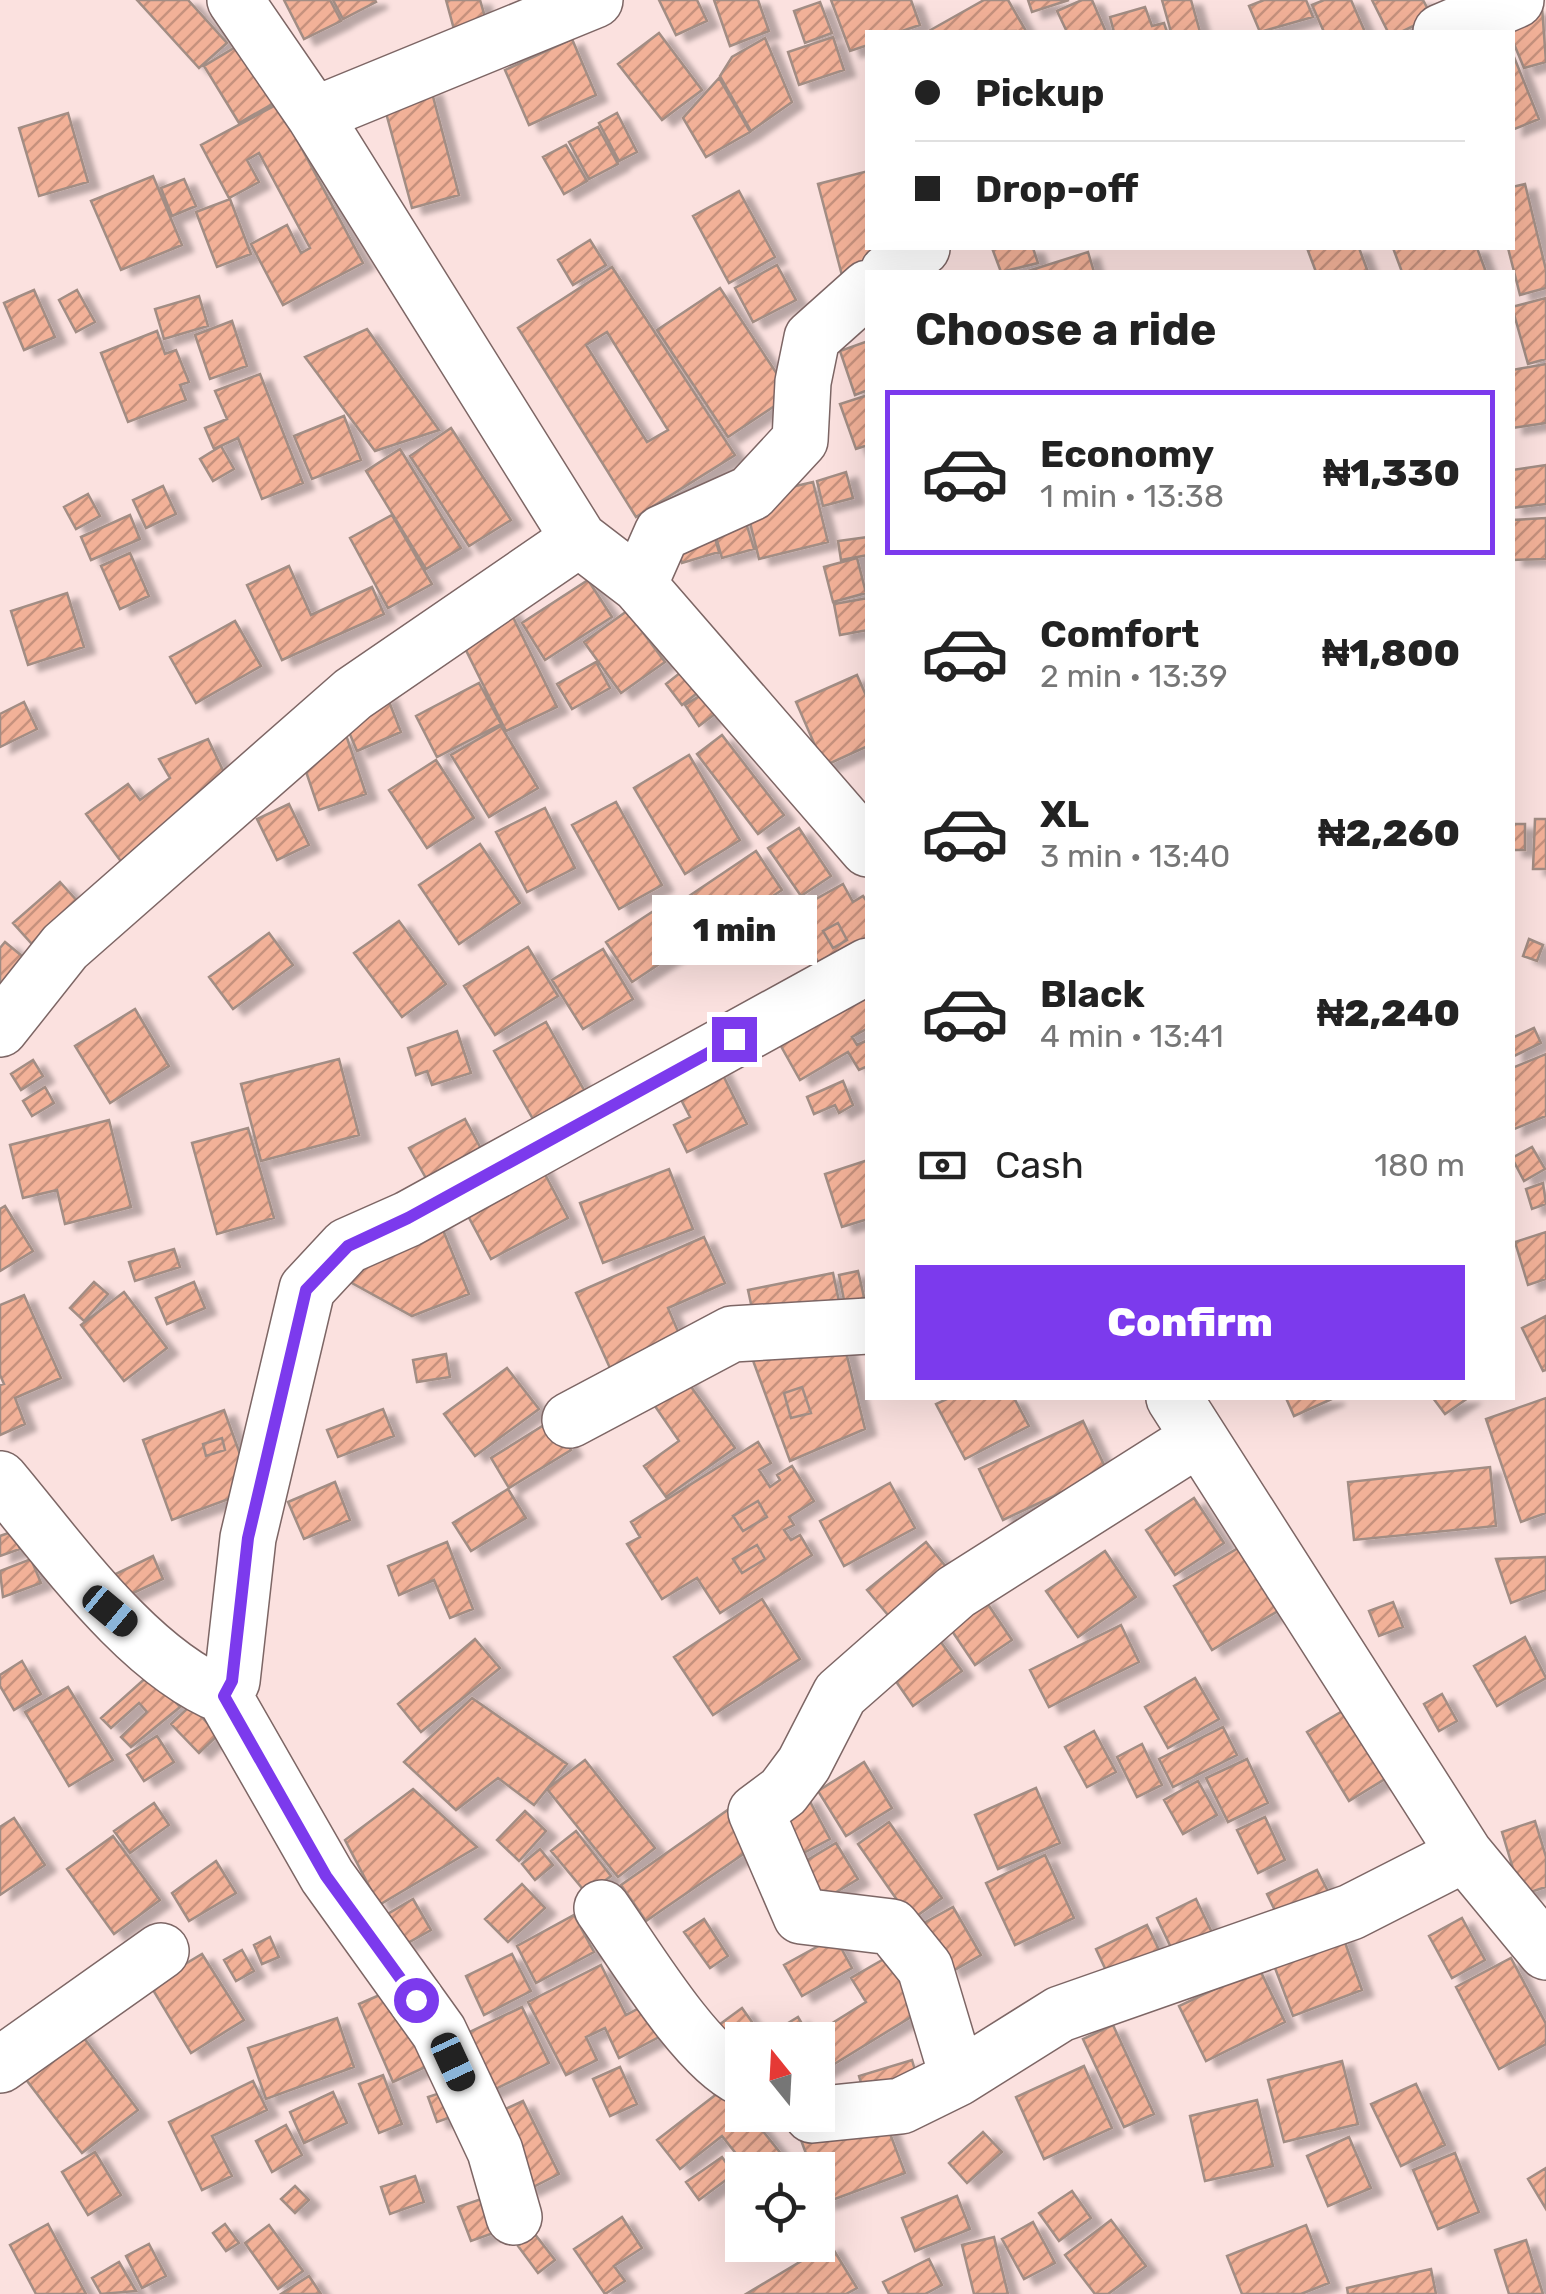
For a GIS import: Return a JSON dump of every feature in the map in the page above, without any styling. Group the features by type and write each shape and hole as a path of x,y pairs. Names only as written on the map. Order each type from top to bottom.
{"street":[{"path":"235,0 314,115 578,539 639,585 865,846"},
{"path":"314,115 595,0"},
{"path":"1446,30 1516,0"},
{"path":"891,270 919,250"},
{"path":"639,585 662,533 751,493 800,440 803,382 812,338 865,291"},
{"path":"0,1029 65,946 353,694 578,539"},
{"path":"224,1696 232,1681 248,1538 306,1290 348,1246 408,1218 865,968"},
{"path":"570,1420 732,1334 865,1326"},
{"path":"958,2078 925,1968 892,1927 801,1916 756,1812 783,1792 804,1764 840,1694 956,1592 1186,1418 1465,1854 1546,1952"},
{"path":"0,1479 110,1611 198,1685 224,1696 326,1876 439,2032 495,2151 514,2217"},
{"path":"835,2113 901,2106 958,2078 1060,2014 1351,1912 1465,1854"},
{"path":"602,1908 662,1994 725,2070"},
{"path":"0,2065 161,1951"}],"building":[{"path":"137,0 188,0 227,43 199,68"},
{"path":"284,0 330,0 341,21 304,39"},
{"path":"333,0 375,0 376,2 343,19"},
{"path":"446,0 480,0 487,24 455,33"},
{"path":"659,0 697,0 707,21 676,35"},
{"path":"714,0 758,0 769,31 730,46"},
{"path":"831,0 911,0 920,25 905,30 865,30 865,46 850,51"},
{"path":"984,0 1008,0 1025,30 931,30"},
{"path":"1028,0 1069,0 1032,12"},
{"path":"1092,0 1105,30 1066,30 1057,11"},
{"path":"1162,0 1191,0 1199,30 1170,30"},
{"path":"1264,0 1306,0 1313,17 1259,30 1249,6"},
{"path":"1324,0 1351,0 1364,30 1323,30 1312,5"},
{"path":"1372,0 1423,0 1432,17 1405,30 1387,30"},
{"path":"820,2 832,33 805,43 794,11"},
{"path":"1145,7 1152,26 1164,23 1166,30 1113,30 1110,17"},
{"path":"1542,7 1546,62 1524,68 1515,46 1515,30 1508,30 1504,20"},
{"path":"659,33 702,90 662,120 618,64"},
{"path":"833,37 844,70 799,85 788,52"},
{"path":"765,38 792,102 751,131 720,76 732,57"},
{"path":"572,39 596,95 529,125 505,70"},
{"path":"239,45 274,103 239,123 204,66"},
{"path":"1515,59 1539,119 1515,129"},
{"path":"719,78 750,132 706,157 683,118"},
{"path":"431,89 459,195 412,208 383,102"},
{"path":"278,104 363,263 283,305 251,244 287,225 301,253 310,248 259,153 247,160 259,182 229,198 201,145"},
{"path":"68,113 88,182 39,196 19,128"},
{"path":"617,113 637,152 619,161 599,123"},
{"path":"598,127 618,164 589,179 569,142"},
{"path":"566,145 587,181 564,194 543,157"},
{"path":"865,172 865,250 885,250 844,283 818,184"},
{"path":"153,176 182,245 121,270 91,201"},
{"path":"184,179 196,206 172,216 161,188"},
{"path":"1525,184 1546,270 1546,288 1520,295 1509,250 1515,250 1515,186"},
{"path":"739,191 775,257 729,283 693,216"},
{"path":"230,199 251,254 217,267 196,212"},
{"path":"590,240 606,265 573,285 558,260"},
{"path":"993,250 1034,250 1038,263 1000,270"},
{"path":"1308,250 1360,250 1367,270 1315,270"},
{"path":"1394,250 1478,250 1485,270 1401,270"},
{"path":"1088,252 1093,270 1031,270"},
{"path":"777,265 796,300 753,322 735,288"},
{"path":"612,267 735,455 636,517 518,328","holes":["607,332 668,430 647,442 586,345"]},
{"path":"720,288 791,395 728,437 657,330"},
{"path":"34,290 55,337 24,350 4,303"},
{"path":"77,290 95,322 76,332 59,300"},
{"path":"199,296 208,326 164,339 155,309"},
{"path":"1546,298 1546,359 1528,364 1515,306"},
{"path":"232,321 247,366 210,379 195,335"},
{"path":"367,329 439,430 375,451 305,357"},
{"path":"157,331 165,354 176,350 189,382 180,385 186,400 128,422 101,353"},
{"path":"865,342 865,391 855,395 840,351"},
{"path":"1546,364 1546,423 1515,428 1515,369"},
{"path":"260,374 303,483 262,499 238,438 214,449 205,428 227,419 215,391"},
{"path":"865,396 865,446 856,449 840,404"},
{"path":"344,416 361,460 312,479 294,436"},
{"path":"451,428 511,520 469,546 410,456"},
{"path":"221,446 234,469 213,481 200,459"},
{"path":"400,449 461,548 426,569 366,471"},
{"path":"1546,465 1546,504 1515,508 1515,470"},
{"path":"846,472 853,498 823,506 817,481"},
{"path":"813,482 828,542 759,559 744,498"},
{"path":"163,486 176,514 146,528 133,500"},
{"path":"88,494 100,516 76,529 64,507"},
{"path":"743,513 754,549 722,558 712,523"},
{"path":"130,515 140,539 91,560 81,537"},
{"path":"392,515 432,584 388,608 350,538"},
{"path":"1546,518 1546,559 1515,560 1515,520"},
{"path":"712,528 719,552 682,563 674,539"},
{"path":"865,537 865,556 841,560 838,541"},
{"path":"130,553 149,596 120,609 101,566"},
{"path":"857,558 865,593 833,602 824,567"},
{"path":"289,566 311,615 372,587 384,614 282,660 247,585"},
{"path":"588,580 612,617 545,660 522,623"},
{"path":"67,593 84,647 28,665 11,611"},
{"path":"865,599 865,631 840,635 834,604"},
{"path":"509,609 557,707 506,731 458,634"},
{"path":"627,611 665,662 621,693 584,642"},
{"path":"235,621 261,666 196,703 170,657"},
{"path":"596,662 610,688 572,709 557,684"},
{"path":"685,669 701,690 682,705 666,684"},
{"path":"857,675 865,693 865,747 824,766 796,702"},
{"path":"479,683 501,724 437,757 416,716"},
{"path":"386,694 401,732 357,751 341,713"},
{"path":"703,694 715,714 699,726 685,705"},
{"path":"24,702 37,729 0,747 0,714"},
{"path":"501,726 538,788 489,817 451,755"},
{"path":"346,735 366,794 319,810 299,751"},
{"path":"722,735 784,815 758,834 697,754"},
{"path":"208,739 229,783 128,871 86,814 128,784 140,800 170,778 159,759"},
{"path":"689,755 740,840 685,874 634,788"},
{"path":"436,760 474,818 427,848 389,790"},
{"path":"616,802 662,885 619,909 572,825"},
{"path":"289,804 309,845 277,860 257,819"},
{"path":"545,808 575,868 527,892 496,832"},
{"path":"1535,819 1546,819 1546,869 1533,869"},
{"path":"1515,824 1525,824 1525,850 1515,850"},
{"path":"799,828 831,876 801,896 768,848"},
{"path":"480,844 520,903 459,944 419,885"},
{"path":"756,851 782,890 715,934 689,896"},
{"path":"60,882 87,912 40,953 13,923"},
{"path":"843,884 853,902 863,896 865,899 865,943 821,967 791,913","holes":["838,923 847,940 833,948 823,931"]},
{"path":"675,897 702,936 632,982 606,942"},
{"path":"399,921 446,984 402,1017 354,953"},
{"path":"838,923 847,940 833,948 823,931"},
{"path":"269,933 293,965 233,1009 209,977"},
{"path":"1529,939 1543,945 1537,961 1523,956"},
{"path":"5,942 34,966 0,1005 0,948"},
{"path":"528,947 558,996 495,1035 464,986"},
{"path":"603,949 633,999 583,1029 552,980"},
{"path":"865,981 865,1030 852,1037 857,1045 865,1041 865,1067 859,1070 848,1052 800,1080 773,1032"},
{"path":"135,1009 169,1066 110,1103 75,1046"},
{"path":"546,1022 584,1090 533,1119 494,1051"},
{"path":"1534,1028 1541,1043 1515,1056 1515,1037"},
{"path":"457,1031 471,1073 432,1085 427,1071 416,1075 408,1048"},
{"path":"1546,1054 1546,1116 1515,1129 1515,1067"},
{"path":"339,1059 359,1135 261,1161 241,1084"},
{"path":"33,1060 43,1076 21,1090 11,1074"},
{"path":"719,1067 747,1124 687,1152 674,1125 690,1117 675,1088"},
{"path":"843,1081 853,1105 839,1113 835,1105 814,1114 807,1097"},
{"path":"45,1087 54,1103 32,1116 23,1101"},
{"path":"465,1119 486,1158 431,1187 409,1148"},
{"path":"109,1120 131,1207 65,1224 57,1190 23,1198 10,1145"},
{"path":"248,1128 274,1218 217,1234 192,1143"},
{"path":"1532,1147 1545,1169 1524,1181 1515,1156"},
{"path":"537,1159 568,1218 491,1259 459,1199"},
{"path":"865,1161 865,1220 842,1227 825,1174"},
{"path":"669,1169 693,1229 603,1263 580,1203"},
{"path":"1543,1183 1546,1204 1532,1209 1526,1189"},
{"path":"5,1206 33,1251 0,1271 0,1209"},
{"path":"439,1220 469,1294 412,1316 341,1277"},
{"path":"1546,1232 1546,1279 1528,1285 1515,1242"},
{"path":"704,1237 725,1283 668,1308 685,1348 615,1379 576,1293"},
{"path":"174,1249 180,1267 135,1281 129,1262"},
{"path":"858,1271 865,1306 846,1310 839,1275"},
{"path":"833,1273 841,1311 756,1327 748,1290"},
{"path":"94,1282 108,1294 84,1321 70,1308"},
{"path":"194,1282 205,1308 167,1324 156,1298"},
{"path":"124,1292 167,1348 124,1381 81,1325"},
{"path":"24,1295 61,1378 15,1398 25,1424 0,1435 0,1385 4,1384 0,1375 0,1305"},
{"path":"1546,1316 1546,1370 1543,1371 1522,1328"},
{"path":"841,1332 865,1429 790,1461 751,1355","holes":["802,1387 811,1413 791,1418 784,1393"]},
{"path":"446,1354 450,1377 417,1382 413,1360"},
{"path":"507,1368 539,1409 475,1456 444,1414"},
{"path":"679,1370 735,1448 666,1497 644,1466 679,1441 646,1393"},
{"path":"802,1387 811,1413 791,1418 784,1393"},
{"path":"1546,1398 1546,1513 1521,1522 1486,1419"},
{"path":"945,1400 1015,1400 1029,1426 965,1459 936,1404"},
{"path":"1287,1400 1330,1400 1294,1416"},
{"path":"1434,1400 1465,1400 1445,1414"},
{"path":"383,1409 394,1436 338,1457 327,1430"},
{"path":"224,1410 253,1490 172,1520 143,1440","holes":["222,1438 225,1450 206,1456 203,1444"]},
{"path":"552,1420 571,1450 509,1488 491,1458"},
{"path":"1083,1421 1107,1471 1003,1520 979,1469"},
{"path":"222,1438 225,1450 206,1456 203,1444"},
{"path":"758,1442 771,1463 759,1470 770,1487 780,1480 777,1475 792,1466 814,1501 789,1517 794,1525 784,1530 791,1540 800,1535 812,1555 720,1613 697,1578 662,1599 627,1544 640,1537 631,1522","holes":["758,1501 767,1517 743,1531 733,1516","757,1545 765,1559 742,1573 733,1559"]},
{"path":"1490,1467 1496,1526 1354,1540 1348,1482"},
{"path":"335,1482 350,1520 304,1539 288,1502"},
{"path":"890,1483 915,1528 844,1566 820,1521"},
{"path":"508,1489 526,1518 471,1551 453,1523"},
{"path":"1194,1498 1224,1543 1175,1575 1146,1530"},
{"path":"758,1501 767,1517 743,1531 733,1516"},
{"path":"14,1531 20,1549 0,1556 0,1536"},
{"path":"447,1542 473,1609 450,1618 434,1580 399,1595 388,1566"},
{"path":"926,1542 951,1573 893,1621 867,1590"},
{"path":"1245,1544 1283,1608 1212,1650 1174,1586"},
{"path":"757,1545 765,1559 742,1573 733,1559"},
{"path":"1105,1551 1136,1597 1078,1637 1046,1591"},
{"path":"153,1556 163,1579 112,1603 101,1581"},
{"path":"1546,1557 1546,1590 1511,1603 1496,1559"},
{"path":"31,1559 41,1583 3,1597 0,1571"},
{"path":"983,1597 1012,1640 975,1665 946,1622"},
{"path":"762,1599 800,1659 713,1715 674,1657"},
{"path":"1393,1602 1403,1627 1379,1636 1369,1611"},
{"path":"1121,1625 1139,1662 1049,1707 1030,1670"},
{"path":"932,1630 962,1671 913,1706 884,1664"},
{"path":"1525,1637 1546,1678 1497,1706 1474,1666"},
{"path":"475,1639 500,1668 421,1732 398,1704"},
{"path":"22,1661 41,1694 14,1710 0,1686 0,1675"},
{"path":"150,1674 180,1707 131,1747 121,1737 147,1712 139,1703 111,1728 101,1718"},
{"path":"1195,1678 1219,1719 1168,1748 1145,1707"},
{"path":"68,1687 113,1760 69,1786 25,1712"},
{"path":"1442,1694 1457,1721 1439,1731 1424,1704"},
{"path":"472,1698 567,1764 534,1805 498,1778 456,1810 404,1762"},
{"path":"191,1705 218,1735 199,1753 171,1724"},
{"path":"1351,1706 1393,1774 1349,1801 1307,1732"},
{"path":"1223,1727 1237,1755 1173,1787 1159,1759"},
{"path":"1094,1731 1116,1772 1087,1787 1065,1747"},
{"path":"157,1736 174,1762 144,1781 127,1755"},
{"path":"1142,1744 1162,1785 1137,1797 1117,1757"},
{"path":"1247,1759 1268,1803 1228,1822 1206,1778"},
{"path":"585,1760 655,1848 618,1877 547,1789"},
{"path":"864,1762 892,1808 846,1836 818,1791"},
{"path":"1198,1781 1217,1815 1183,1834 1164,1800"},
{"path":"1036,1788 1060,1843 998,1869 975,1815"},
{"path":"413,1789 477,1847 379,1905 345,1840"},
{"path":"807,1796 830,1839 792,1859 769,1816"},
{"path":"154,1803 169,1825 130,1853 114,1831"},
{"path":"729,1809 755,1846 646,1921 621,1885"},
{"path":"525,1811 546,1831 519,1861 497,1840"},
{"path":"1265,1817 1285,1860 1258,1873 1237,1830"},
{"path":"14,1818 45,1865 0,1895 0,1827"},
{"path":"1535,1821 1546,1857 1546,1887 1521,1895 1502,1832"},
{"path":"889,1822 942,1898 911,1920 858,1844"},
{"path":"576,1831 611,1876 587,1894 551,1851"},
{"path":"113,1836 160,1900 114,1934 67,1869"},
{"path":"836,1843 858,1879 813,1906 791,1870"},
{"path":"540,1849 553,1865 535,1880 522,1864"},
{"path":"1045,1855 1074,1918 1015,1945 986,1883"},
{"path":"216,1861 236,1893 189,1921 172,1893"},
{"path":"1317,1870 1333,1901 1282,1925 1267,1894"},
{"path":"522,1884 545,1908 508,1942 485,1919"},
{"path":"413,1899 431,1930 404,1945 386,1915"},
{"path":"1196,1899 1214,1937 1175,1956 1157,1918"},
{"path":"953,1907 981,1955 951,1972 924,1923"},
{"path":"574,1915 594,1952 536,1983 517,1946"},
{"path":"1462,1918 1485,1960 1452,1978 1429,1936"},
{"path":"704,1919 728,1956 710,1968 684,1932"},
{"path":"1147,1925 1161,1954 1110,1979 1096,1949"},
{"path":"1342,1934 1362,1990 1293,2016 1272,1960"},
{"path":"270,1937 279,1957 262,1964 254,1945"},
{"path":"835,1937 852,1968 802,1996 784,1965"},
{"path":"242,1950 254,1971 236,1981 224,1960"},
{"path":"202,1954 244,2020 191,2053 150,1985"},
{"path":"512,1954 531,1991 484,2015 466,1976"},
{"path":"891,1955 924,2009 835,2064 834,2022 866,2002 851,1978"},
{"path":"1511,1958 1546,2024 1546,2044 1499,2069 1456,1987"},
{"path":"601,1965 626,2015 645,2005 661,2036 619,2058 605,2028 586,2037 597,2060 566,2075 528,2002"},
{"path":"1259,1968 1285,2022 1206,2061 1179,2006"},
{"path":"398,1987 432,2064 393,2082 359,2004"},
{"path":"522,2007 549,2063 481,2096 453,2040"},
{"path":"742,2008 752,2022 725,2022 725,2047 712,2030"},
{"path":"337,2018 354,2067 266,2099 248,2048"},
{"path":"1113,2025 1154,2114 1124,2127 1083,2039"},
{"path":"78,2030 138,2110 82,2153 21,2073"},
{"path":"912,2060 920,2087 867,2103 859,2076"},
{"path":"1342,2061 1358,2124 1284,2142 1268,2080"},
{"path":"1084,2066 1112,2128 1044,2159 1016,2097"},
{"path":"620,2067 637,2104 610,2116 593,2079"},
{"path":"383,2075 402,2124 379,2133 359,2084"},
{"path":"253,2081 267,2110 212,2136 232,2176 202,2190 169,2122"},
{"path":"1416,2084 1445,2145 1401,2166 1371,2104"},
{"path":"725,2088 725,2132 764,2132 780,2152 735,2152 722,2136 680,2169 657,2140"},
{"path":"452,2089 460,2114 437,2122 428,2097"},
{"path":"333,2092 347,2123 304,2143 290,2112"},
{"path":"1257,2100 1273,2166 1205,2181 1190,2116"},
{"path":"523,2101 559,2174 527,2190 490,2116"},
{"path":"881,2110 905,2173 835,2199 835,2152 805,2152 801,2140 835,2132 835,2127"},
{"path":"286,2125 302,2155 272,2172 256,2141"},
{"path":"983,2132 1002,2152 967,2183 949,2163"},
{"path":"1349,2137 1371,2188 1328,2206 1307,2156"},
{"path":"95,2152 121,2195 88,2215 62,2172"},
{"path":"1455,2153 1479,2212 1438,2229 1413,2170"},
{"path":"722,2157 725,2161 725,2181 699,2200 686,2182"},
{"path":"1546,2168 1546,2209 1528,2179"},
{"path":"415,2176 424,2202 390,2214 381,2187"},
{"path":"295,2186 309,2200 295,2213 281,2199"},
{"path":"1072,2191 1091,2218 1059,2241 1039,2213"},
{"path":"957,2196 970,2229 915,2251 902,2218"},
{"path":"487,2197 499,2231 471,2241 458,2207"},
{"path":"622,2217 642,2248 614,2266 625,2281 605,2294 574,2249"},
{"path":"1111,2220 1146,2266 1108,2294 1095,2294 1065,2255"},
{"path":"1033,2222 1055,2263 1024,2279 1002,2239"},
{"path":"48,2224 86,2294 36,2294 10,2245"},
{"path":"225,2224 239,2243 226,2251 213,2233"},
{"path":"269,2225 303,2271 278,2289 245,2243"},
{"path":"1306,2225 1329,2283 1301,2294 1242,2294 1227,2256"},
{"path":"534,2233 555,2260 538,2273 518,2246"},
{"path":"994,2237 1008,2294 974,2294 962,2245"},
{"path":"1526,2240 1543,2294 1509,2294 1495,2250"},
{"path":"149,2244 166,2276 142,2288 126,2256"},
{"path":"835,2252 857,2288 846,2294 746,2294 800,2262 835,2262"},
{"path":"929,2259 942,2285 925,2294 889,2294 883,2282"},
{"path":"119,2262 136,2291 101,2294 92,2278"},
{"path":"1431,2269 1436,2294 1348,2294 1347,2288"},
{"path":"309,2276 321,2294 281,2294"}],"route":[{"path":"416,2000 326,1876 224,1696 232,1681 240,1582 248,1538 306,1290 348,1246 408,1218 734,1039"}]}
